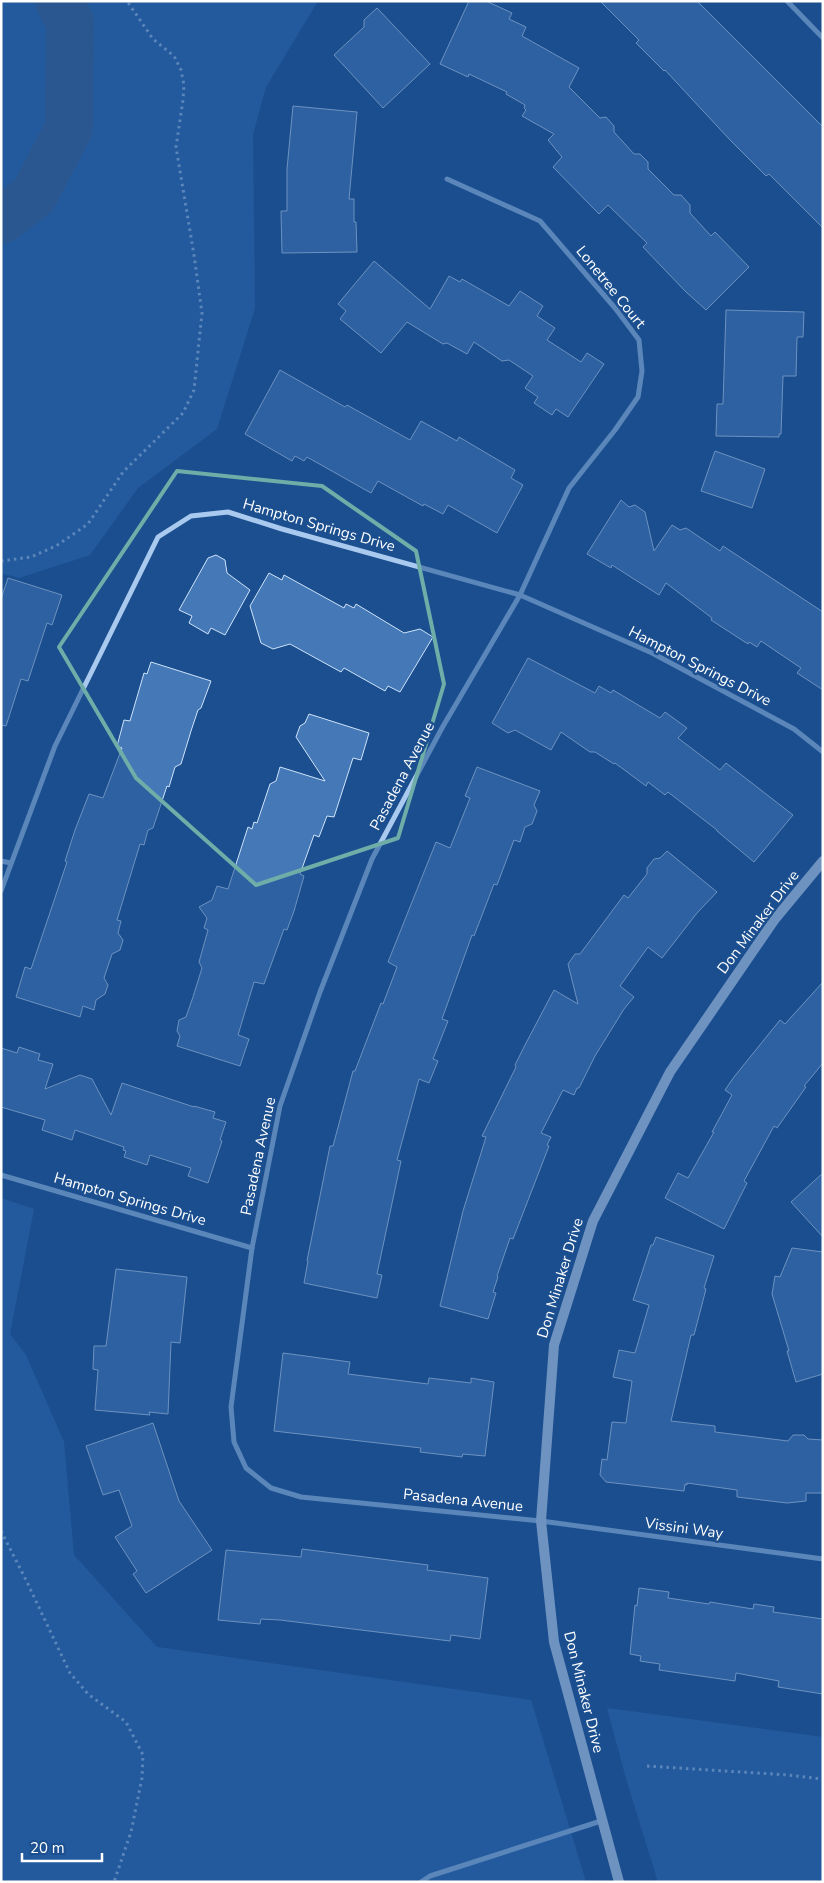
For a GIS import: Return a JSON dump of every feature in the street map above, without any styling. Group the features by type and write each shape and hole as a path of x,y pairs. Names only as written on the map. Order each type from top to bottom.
{"street":[{"path":"787,1 823,38"},
{"name":"Lonetree Court","path":"447,179 540,221 615,308 639,340 642,371 638,396 615,430 569,488 520,595"},
{"name":"Hampton Springs Drive","path":"1,890 55,746 158,537 191,516 228,512 282,529 520,595 652,653 794,729 823,752"},
{"name":"Pasadena Avenue","path":"520,595 442,728 372,859 320,992 280,1106 252,1248 231,1407 234,1442 246,1468 271,1488 301,1497 542,1521"},
{"path":"1,861 11,863"},
{"name":"Don Minaker Drive","path":"619,1882 554,1642 542,1521 554,1345 593,1221 670,1072 775,919 823,862"},
{"name":"Hampton Springs Drive","path":"1,1175 252,1248"},
{"name":"Vissini Way","path":"542,1521 823,1559"},
{"path":"422,1882 430,1876 602,1821"}],"path":[{"path":"1,561 31,557 56,546 88,524 123,472 183,413 194,390 202,313 176,147 184,85 181,70 174,56 153,39 127,1"},
{"path":"1,1531 70,1673 88,1694 126,1722 143,1755 142,1778 131,1832 114,1882"},
{"path":"647,1766 823,1779"}],"highlighted area":[{"path":"177,471 322,486 416,551 444,684 398,838 256,885 136,778 59,647"}],"shaded area":[{"path":"1,1 318,1 266,87 253,134 255,308 217,429 138,488 90,555 19,578 1,573"},
{"path":"1,1198 34,1209 10,1334 26,1355 64,1442 74,1555 157,1647 531,1700 586,1882 1,1882"},
{"path":"607,1708 823,1737 823,1882 658,1882 627,1782"}],"building":[{"path":"469,1 486,1 512,13 509,19 526,27 522,36 579,68 569,87 600,118 606,117 614,126 614,132 634,154 640,154 648,162 648,169 674,195 681,195 690,205 690,213 711,236 715,232 749,267 706,310 643,247 647,243 608,205 599,214 553,167 562,157 548,140 554,134 522,116 526,110 524,108 525,105 506,94 507,92 469,74 468,77 440,64"},
{"path":"600,1 697,1 823,127 823,228 769,174 766,176 731,141 665,70 636,43 639,40"},
{"path":"377,8 430,64 383,108 334,55 364,27 364,20"},
{"path":"293,106 357,112 349,199 354,199 357,252 282,253 281,211 287,211 287,169"},
{"path":"374,261 430,309 449,276 460,282 462,279 509,306 520,291 543,306 537,316 555,328 547,340 581,362 587,353 604,364 568,417 556,409 552,415 534,403 538,397 525,388 533,376 509,360 502,361 474,342 467,354 447,343 443,344 407,322 381,353 340,319 346,311 338,304"},
{"path":"726,310 804,312 803,337 797,337 796,376 783,376 781,434 779,434 779,437 716,436 717,404 723,404"},
{"path":"280,370 345,407 347,405 410,440 421,421 457,441 459,437 515,470 511,478 523,485 497,533 448,505 443,514 424,504 423,506 378,481 371,493 307,457 304,461 295,456 292,461 245,434"},
{"path":"715,451 765,469 752,508 701,491"},
{"path":"621,500 629,507 635,505 645,512 654,551 672,525 680,530 686,528 720,551 723,546 823,612 823,690 797,673 801,668 761,641 757,647 749,642 748,644 711,620 712,618 666,583 659,595 612,565 611,568 587,554"},
{"path":"216,555 225,560 227,573 250,590 225,635 211,628 208,634 189,623 192,616 179,610 208,558"},
{"path":"269,573 282,580 284,575 344,608 346,604 354,608 356,604 404,633 420,629 433,637 400,692 388,686 385,691 344,668 341,672 290,644 273,649 261,643 250,606"},
{"path":"8,578 62,595 52,625 47,623 28,681 21,679 6,726 1,725 1,599"},
{"path":"528,658 595,693 599,686 611,693 613,690 660,718 665,712 687,728 678,738 720,770 726,763 793,815 754,862 668,792 665,795 648,782 646,786 615,763 595,752 590,752 561,732 551,750 515,730 508,733 492,723"},
{"path":"151,662 211,681 201,708 198,710 181,764 175,767 153,828 148,830 144,845 140,844 117,920 121,921 118,933 123,940 120,950 112,954 104,978 108,985 105,994 96,1000 94,1010 83,1006 80,1017 16,997 25,967 31,969 67,862 65,861 75,830 89,794 103,798 122,748 117,746 124,720 130,721 144,673 147,674"},
{"path":"309,714 369,733 361,760 353,758 334,817 327,816 319,837 314,835 300,874 304,876 294,911 287,930 284,929 264,984 254,982 238,1035 249,1039 240,1066 177,1046 180,1036 177,1031 179,1020 186,1017 202,968 199,962 208,930 204,928 207,918 199,907 212,900 217,886 228,889 248,827 252,829 254,822 257,823 270,784 276,781 280,767 325,781 296,737 300,726 305,723"},
{"path":"477,767 540,791 534,805 537,811 532,824 525,827 520,842 514,840 497,885 494,884 474,936 472,935 442,1019 448,1021 433,1059 438,1061 429,1083 419,1079 397,1160 401,1161 377,1274 382,1275 377,1298 304,1283 330,1146 333,1146 353,1071 355,1071 397,967 388,962 436,842 450,848 470,798 465,796"},
{"path":"667,851 717,892 697,913 662,958 648,947 620,986 634,997 624,1009 595,1056 574,1095 563,1090 541,1133 551,1137 547,1145 549,1146 513,1239 510,1238 497,1276 493,1292 496,1293 488,1319 440,1306 463,1211 486,1137 482,1136 516,1067 515,1065 554,990 578,1004 568,964 575,954 580,954 624,895 628,898 647,874 647,868 654,859 660,858"},
{"path":"823,982 823,1063 804,1086 806,1087 777,1128 774,1126 744,1181 747,1183 724,1229 665,1198 678,1173 688,1178 732,1095 725,1090 734,1077 780,1020 785,1024"},
{"path":"19,1047 40,1054 38,1060 53,1064 45,1089 80,1075 92,1079 111,1115 122,1083 215,1112 213,1118 226,1122 220,1140 222,1141 208,1183 188,1176 191,1168 150,1155 147,1165 124,1157 126,1151 123,1150 124,1147 75,1130 72,1140 42,1130 45,1120 1,1107 1,1048 17,1053"},
{"path":"823,1173 823,1237 791,1202"},
{"path":"656,1237 714,1256 704,1288 706,1289 694,1335 691,1335 671,1421 715,1426 715,1432 788,1441 793,1435 804,1435 808,1439 823,1440 823,1493 806,1493 806,1501 787,1503 737,1497 737,1490 687,1483 687,1485 685,1484 684,1491 606,1482 600,1475 602,1459 607,1460 612,1422 626,1423 632,1381 613,1377 619,1350 635,1353 649,1305 633,1300 651,1245 653,1245"},
{"path":"792,1248 823,1252 823,1374 796,1382 772,1294 775,1276 780,1277"},
{"path":"116,1269 187,1277 180,1343 171,1342 168,1414 149,1412 150,1415 95,1410 98,1370 93,1369 94,1346 106,1346"},
{"path":"283,1353 350,1362 348,1374 428,1384 429,1378 471,1383 471,1378 494,1382 485,1456 463,1454 462,1457 420,1452 421,1448 274,1431"},
{"path":"153,1423 179,1501 212,1550 146,1593 133,1574 137,1571 115,1537 132,1526 119,1490 103,1495 86,1446"},
{"path":"302,1549 428,1565 427,1570 488,1578 480,1639 451,1635 450,1641 280,1620 261,1619 260,1624 218,1620 226,1550 301,1557"},
{"path":"639,1588 669,1592 668,1598 753,1609 754,1604 774,1607 773,1612 823,1619 823,1694 778,1687 779,1681 736,1673 735,1681 659,1670 660,1664 640,1661 641,1656 630,1654 635,1605 637,1606"}],"waterway":[{"path":"1,220 34,195 69,128 70,22 59,1"}]}
